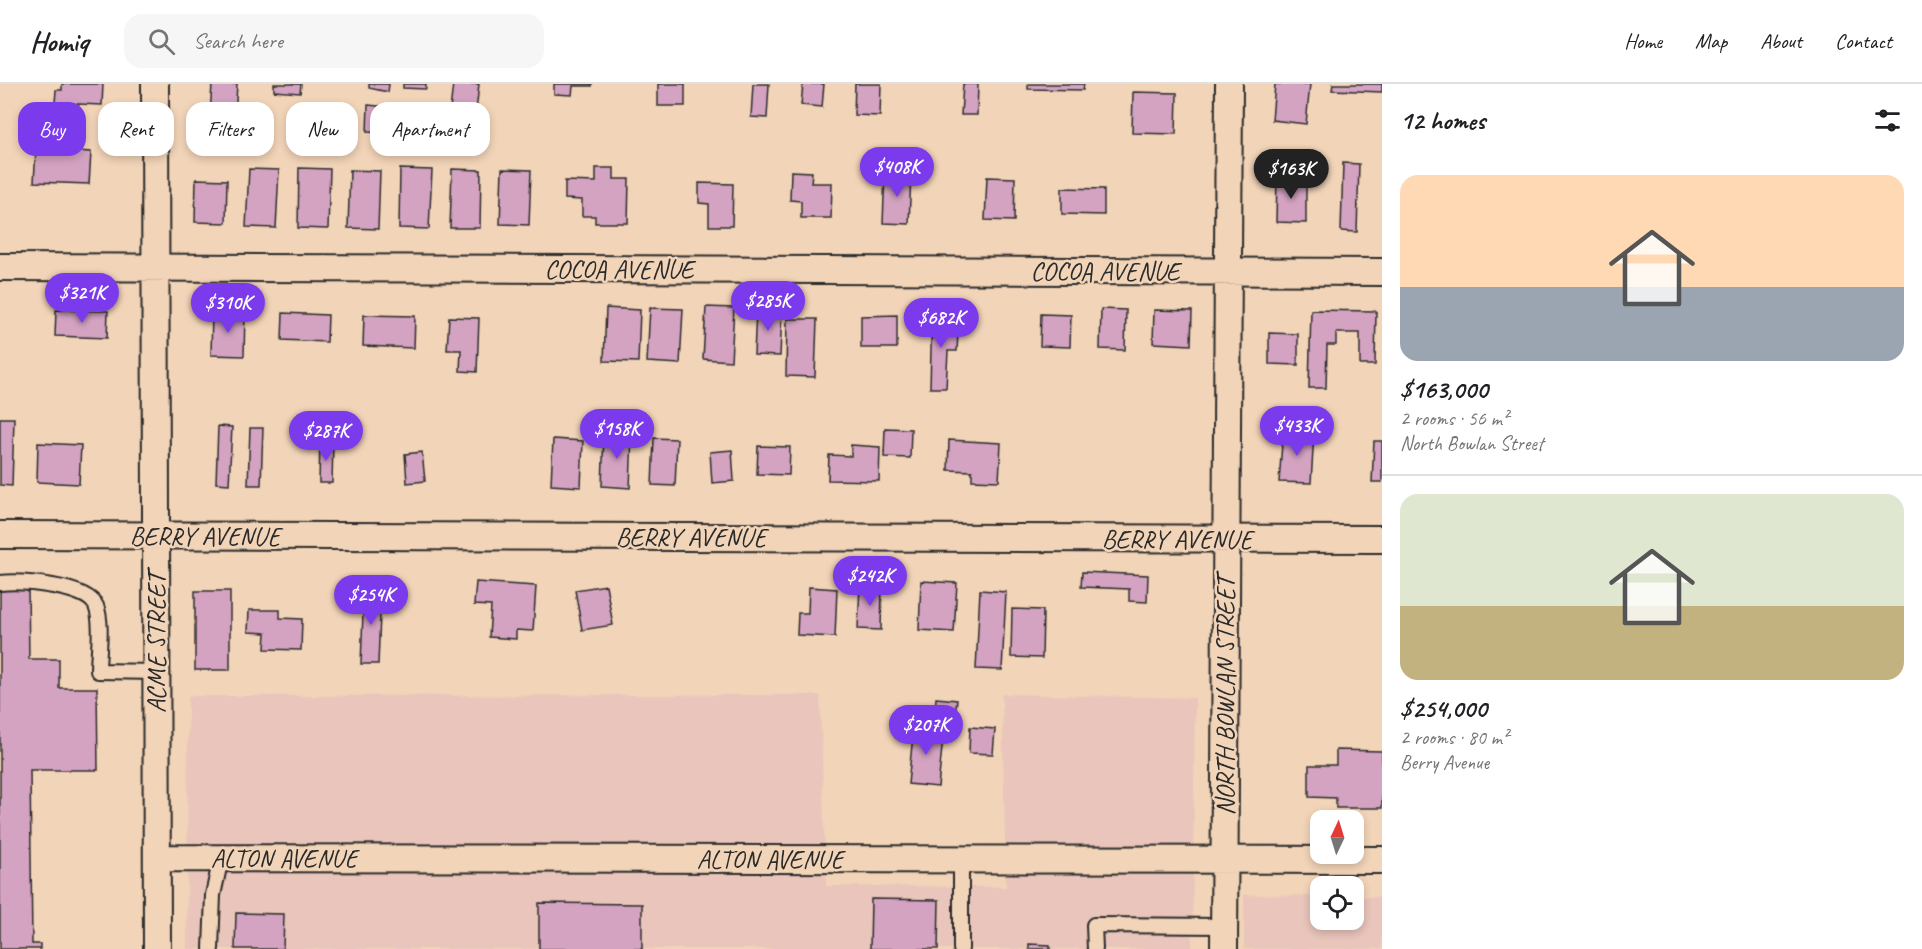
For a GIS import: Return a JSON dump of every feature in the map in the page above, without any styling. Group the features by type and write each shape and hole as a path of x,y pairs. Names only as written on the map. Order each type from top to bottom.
{"street":[{"name":"ACME STREET","path":"155,84 157,949"},
{"name":"NORTH BOWLAN STREET","path":"1224,938 1229,84"},
{"name":"COCOA AVENUE","path":"0,267 1382,272"},
{"name":"BERRY AVENUE","path":"0,535 1382,539"},
{"name":"ALTON AVENUE","path":"157,858 1382,860"}],"lane":[{"path":"0,583 51,586 84,596 94,603 98,612 98,671 156,672"},
{"path":"211,949 213,895 221,858"},
{"path":"961,859 961,949"},
{"path":"1095,949 1094,925 1224,938"}],"shaded area":[{"path":"1002,694 1195,698 1192,949 187,949 188,696 820,695 826,886 1006,887"},
{"path":"1244,895 1310,896 1310,930 1364,930 1364,897 1382,897 1382,949 1244,949"}],"building":[{"path":"62,84 103,84 102,102 98,102 98,105 86,104 86,102 55,102 56,90 62,90"},
{"path":"212,84 237,84 236,102 211,102"},
{"path":"274,84 301,84 300,93 274,91"},
{"path":"369,84 389,84 388,92 369,88"},
{"path":"403,84 426,84 426,89 403,88"},
{"path":"453,84 479,84 477,102 451,102"},
{"path":"554,84 592,84 592,86 573,86 572,95 554,94"},
{"path":"658,84 685,84 685,106 658,106"},
{"path":"753,84 769,84 767,118 751,117"},
{"path":"803,84 824,84 822,107 801,105"},
{"path":"855,84 881,84 880,116 854,115"},
{"path":"963,84 978,84 977,115 961,115"},
{"path":"1028,84 1084,84 1083,90 1028,89"},
{"path":"1275,84 1310,84 1306,124 1272,120"},
{"path":"1333,84 1382,84 1382,92 1332,90"},
{"path":"1133,92 1177,93 1176,134 1132,133"},
{"path":"368,105 370,105 370,132 367,132"},
{"path":"86,152 91,152 89,184 34,182 36,156 86,156"},
{"path":"1343,163 1359,164 1357,232 1341,231"},
{"path":"299,168 330,169 328,229 298,228"},
{"path":"596,168 614,168 614,179 629,179 628,223 595,223 595,216 582,216 582,200 565,199 565,181 596,182"},
{"path":"249,169 279,170 276,228 246,227"},
{"path":"400,169 432,170 429,229 399,228"},
{"path":"452,169 481,170 480,228 450,228"},
{"path":"502,169 531,170 529,225 500,224"},
{"path":"350,170 380,171 378,229 348,228"},
{"path":"791,171 812,172 811,183 832,183 831,218 801,218 801,201 790,200"},
{"path":"885,172 911,173 909,224 883,223"},
{"path":"987,177 1015,178 1014,221 985,220"},
{"path":"1277,177 1306,178 1306,223 1276,222"},
{"path":"196,179 227,180 226,223 195,222"},
{"path":"699,183 733,184 732,226 709,226 709,204 699,203"},
{"path":"1062,188 1104,189 1104,215 1062,214"},
{"path":"706,307 734,308 731,361 703,359"},
{"path":"606,308 640,310 638,362 604,361"},
{"path":"650,308 683,309 680,364 647,362"},
{"path":"756,309 782,310 780,356 754,355"},
{"path":"1101,309 1126,310 1125,350 1100,349"},
{"path":"56,310 108,311 107,338 55,336"},
{"path":"1154,310 1192,311 1191,345 1153,343"},
{"path":"1311,310 1376,311 1375,365 1360,365 1360,333 1336,333 1336,345 1327,345 1326,388 1309,388"},
{"path":"932,311 947,312 946,331 958,332 957,351 948,351 946,388 930,388"},
{"path":"212,312 245,313 244,356 211,355"},
{"path":"283,313 328,315 327,342 282,340"},
{"path":"1041,314 1071,315 1070,347 1040,346"},
{"path":"364,315 415,316 414,348 363,346"},
{"path":"897,315 897,348 861,348 861,316"},
{"path":"449,317 479,318 477,372 460,371 461,350 447,350"},
{"path":"787,319 817,319 815,377 786,376"},
{"path":"1269,333 1298,334 1298,365 1269,364"},
{"path":"0,418 14,418 12,486 0,485"},
{"path":"218,426 232,427 229,484 216,483"},
{"path":"250,428 263,428 261,485 248,485"},
{"path":"885,428 911,429 910,458 884,457"},
{"path":"1283,431 1314,433 1311,483 1279,482"},
{"path":"604,433 632,434 630,488 602,486"},
{"path":"654,438 677,439 675,486 652,485"},
{"path":"553,439 583,441 581,487 551,485"},
{"path":"320,440 333,440 332,483 319,483"},
{"path":"949,440 1001,443 999,481 972,480 972,471 948,470"},
{"path":"1374,441 1382,441 1382,482 1372,482"},
{"path":"38,443 81,445 79,484 37,482"},
{"path":"851,445 880,447 879,481 828,480 829,455 851,456"},
{"path":"758,446 790,447 789,475 757,474"},
{"path":"732,450 734,481 712,483 710,452"},
{"path":"422,452 425,481 407,483 405,454"},
{"path":"1082,572 1148,575 1147,602 1129,601 1129,589 1081,587"},
{"path":"921,581 957,583 954,632 919,630"},
{"path":"476,582 536,586 533,631 516,630 516,639 489,637 491,606 474,605"},
{"path":"860,584 882,585 881,630 858,629"},
{"path":"606,585 613,625 582,630 575,590"},
{"path":"809,587 837,589 835,637 797,635 798,613 808,613"},
{"path":"364,588 381,589 378,664 361,664"},
{"path":"0,590 28,590 29,659 59,659 59,688 97,688 98,770 30,770 32,944 40,944 40,949 0,949"},
{"path":"980,590 1006,592 1002,670 976,669"},
{"path":"195,591 230,591 230,670 195,670"},
{"path":"1012,609 1043,610 1042,658 1011,657"},
{"path":"249,610 280,610 280,618 302,619 301,650 265,649 266,633 248,632"},
{"path":"936,698 957,700 955,714 935,712"},
{"path":"914,725 944,728 938,787 908,784"},
{"path":"970,727 995,729 993,754 969,753"},
{"path":"1336,750 1382,751 1382,808 1336,808 1336,798 1309,797 1309,765 1336,765"},
{"path":"871,899 939,900 938,949 870,949"},
{"path":"539,903 642,904 642,949 539,949"},
{"path":"236,913 284,914 283,949 235,949"},
{"path":"1029,944 1050,945 1050,949 1029,949"}]}
